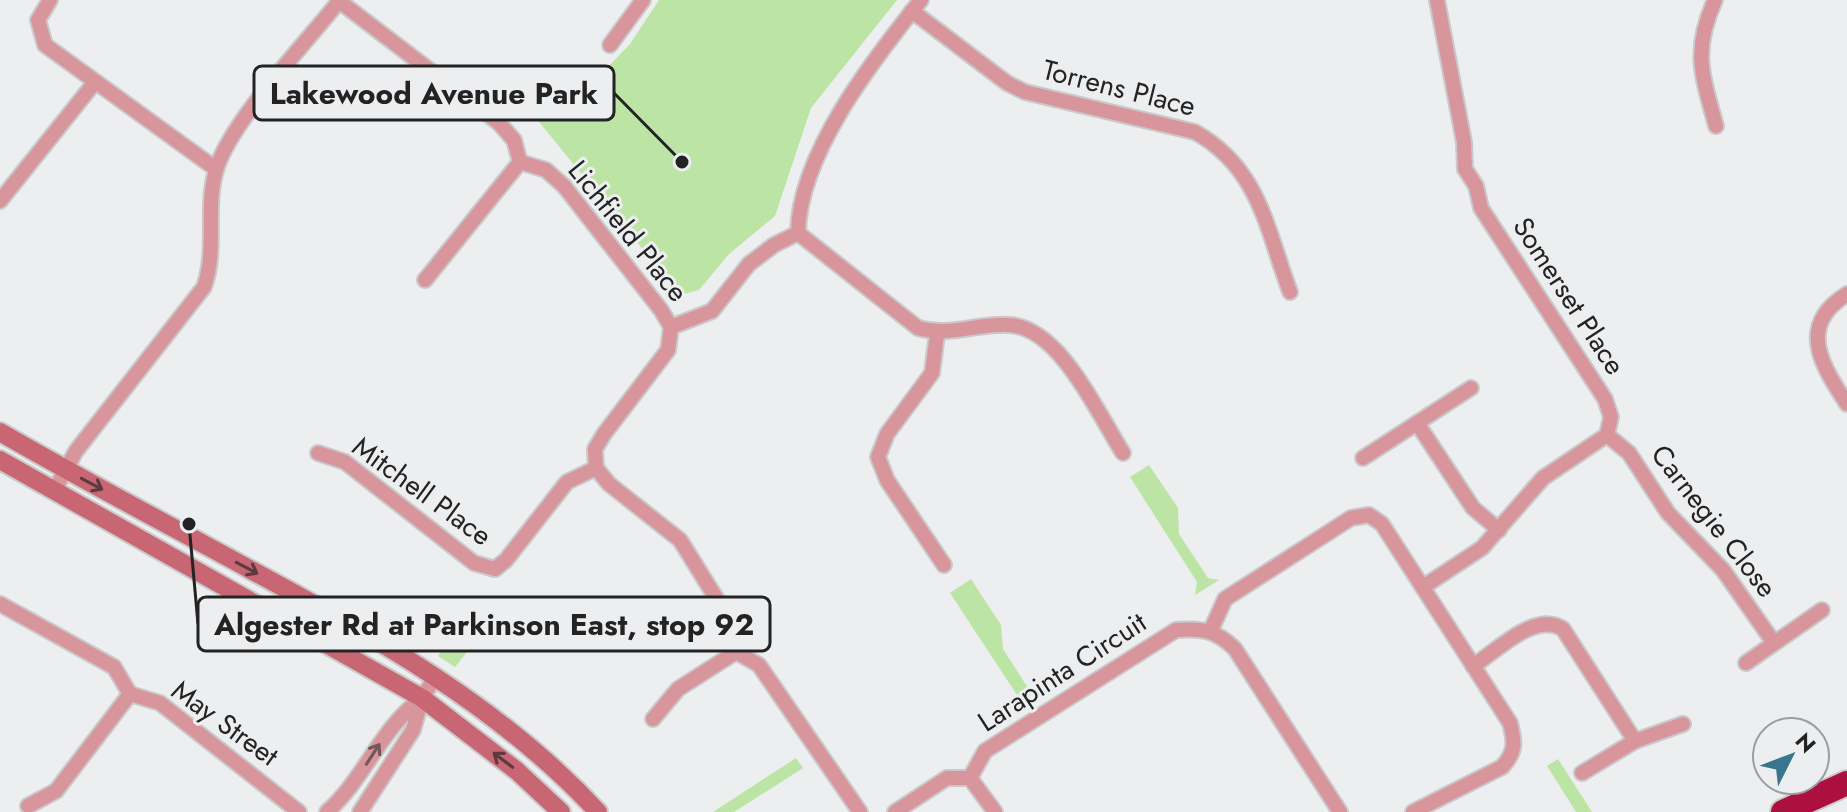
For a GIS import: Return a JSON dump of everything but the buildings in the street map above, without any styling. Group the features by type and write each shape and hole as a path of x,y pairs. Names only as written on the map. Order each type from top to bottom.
{"highway":[{"path":"1783,812 1847,783"}],"main road":[{"path":"0,432 308,601 436,676 523,740 598,812"},
{"path":"0,460 422,698 517,771 561,812"}],"street":[{"path":"50,0 38,20 45,45 216,169"},
{"path":"54,491 65,470 204,287 212,265 216,169 230,138 339,0 499,123 514,140 520,162 425,280"},
{"path":"610,45 643,0"},
{"name":"Somerset Place","path":"1437,0 1464,142 1465,169 1476,186 1481,208 1605,399 1611,417 1607,435"},
{"path":"1715,0 1699,45 1701,70 1716,126"},
{"path":"798,233 799,212 835,114 916,6"},
{"name":"Torrens Place","path":"916,6 1007,83 1025,92 1195,132 1219,146 1250,183 1290,292"},
{"path":"0,201 95,82"},
{"name":"Lichfield Place","path":"520,162 546,170 564,186 671,327 668,350 595,449 596,468"},
{"path":"671,327 712,311 749,264 774,245 798,233"},
{"path":"798,233 918,328 937,334 1009,325 1035,330 1053,345 1123,453"},
{"path":"1847,294 1822,319 1816,345 1823,367 1847,404"},
{"path":"937,334 932,373 887,434 878,457 887,480 944,565"},
{"path":"1363,458 1471,388"},
{"path":"1417,423 1473,508 1499,530"},
{"path":"1423,587 1482,548 1535,485 1607,435"},
{"name":"Carnegie Close","path":"1607,435 1629,453 1668,513 1723,570 1774,643"},
{"name":"Mitchell Place","path":"318,453 345,462 474,563 495,569 506,560 567,482 596,468"},
{"path":"596,468 609,484 680,540 731,622 736,652"},
{"path":"1340,812 1235,649 1211,630 1225,599 1351,518 1369,515 1382,524 1423,587 1510,723 1515,741 1512,757 1502,767 1413,812"},
{"name":"May Street","path":"0,604 114,667 130,694 160,703 299,812"},
{"path":"1746,663 1822,610"},
{"path":"1473,666 1538,623 1552,622 1563,629 1635,741"},
{"name":"Larapinta Circuit","path":"970,778 985,751 1176,630 1211,630"},
{"path":"653,719 678,689 736,652"},
{"path":"736,652 759,665 860,812"},
{"path":"360,812 413,730 422,698 436,676"},
{"path":"28,806 56,791 130,694"},
{"path":"327,812 350,788 399,715 422,698"},
{"path":"1582,773 1635,741 1683,724"},
{"path":"895,812 947,778 970,778 995,812"}],"green space":[{"path":"659,0 897,0 811,108 775,216 729,254 699,290 680,295 522,101 607,68 630,44"},
{"path":"1149,465 1178,508 1179,534 1208,578 1219,580 1195,595 1197,582 1130,477"},
{"path":"971,579 1001,625 1003,649 1032,694 1021,701 950,593"},
{"path":"457,631 474,643 455,667 438,656"},
{"path":"796,758 803,768 734,812 713,812"},
{"path":"1558,759 1592,812 1576,812 1547,766"}],"place":[{"name":"Lakewood Avenue Park","path":"682,162"},
{"name":"Algester Rd at Parkinson East, stop 92","path":"189,524"}]}
